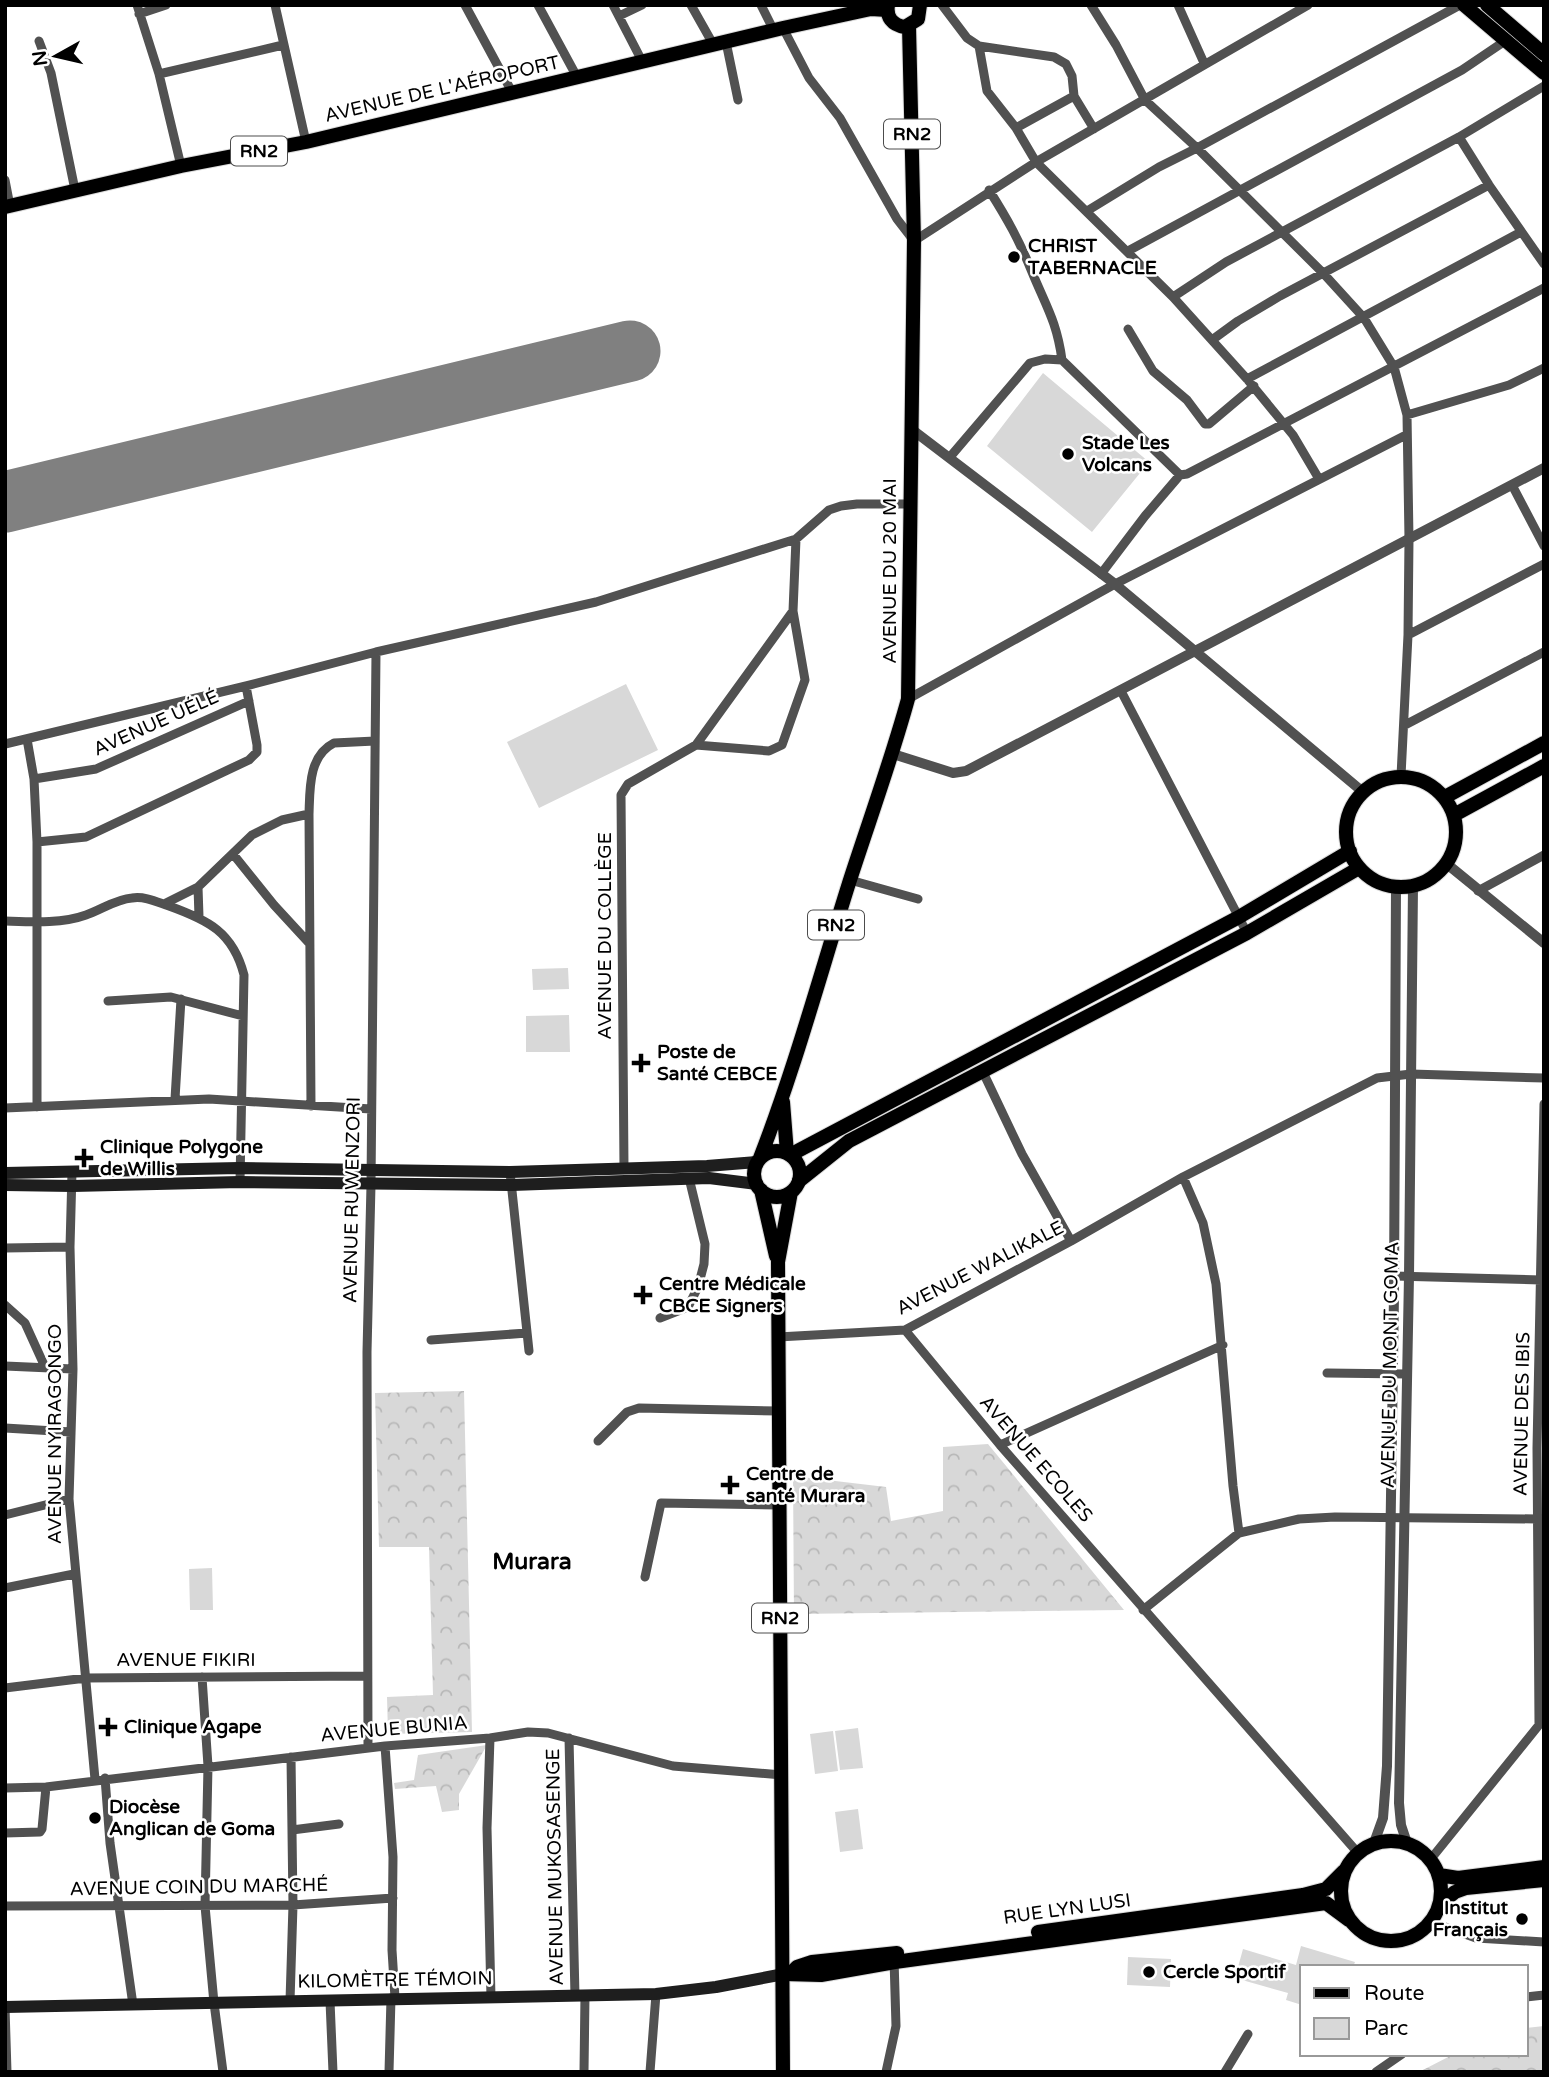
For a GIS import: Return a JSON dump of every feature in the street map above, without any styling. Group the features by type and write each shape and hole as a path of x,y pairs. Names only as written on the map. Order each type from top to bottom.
{"main road":[{"name":"RN2","path":"888,8 892,22 909,26 918,19 920,5"},
{"path":"1462,5 1544,73"},
{"path":"1487,5 1544,54"},
{"name":"AVENUE DE L'AÉROPORT","path":"8,206 181,166 306,142 870,7 888,8"},
{"name":"AVENUE DU 20 MAI","path":"783,1098 850,880 893,754 908,699 914,241 909,26"},
{"path":"1445,797 1544,743"},
{"path":"1454,815 1544,766"},
{"path":"1401,776 1418,779 1433,786 1445,797 1454,815 1457,832 1454,849 1447,864 1437,874 1413,886 1396,887 1382,884 1359,868 1346,836 1353,805 1363,792 1387,778 1401,776"},
{"path":"5,1173 239,1175 371,1185 479,1178 510,1172 759,1160 770,1152 789,1154 1239,917 1350,851"},
{"path":"5,1185 73,1186 239,1175 370,1171 479,1178 512,1185 709,1178 759,1187 772,1196 779,1197 849,1141 1247,933 1359,868"},
{"name":"RN2","path":"783,1098 789,1154 799,1166 778,1262 782,1775 787,1974 783,2072"},
{"name":"RN2","path":"778,1262 754,1173 783,1098"},
{"path":"1387,1840 1407,1843 1416,1847 1430,1860 1439,1875 1440,1904 1431,1922 1413,1937 1390,1942 1367,1936 1349,1920 1341,1899 1340,1888 1344,1871 1358,1853 1374,1843 1387,1840"},
{"path":"1439,1875 1458,1878 1544,1867"},
{"name":"RUE LYN LUSI","path":"787,1974 821,1975 894,1957 1303,1895 1326,1889 1344,1871"},
{"path":"1440,1904 1455,1892 1466,1888 1544,1880"},
{"name":"RUE LYN LUSI","path":"894,1957 1326,1903 1349,1920"},
{"name":"KILOMÈTRE TÉMOIN","path":"5,2007 656,1994 716,1987 787,1974"}],"street":[{"path":"166,5 138,10 159,74 181,166"},
{"path":"275,5 306,142"},
{"path":"465,5 512,92"},
{"path":"538,5 577,77"},
{"path":"613,5 642,61"},
{"path":"619,16 642,5"},
{"path":"691,5 719,43 738,100"},
{"path":"761,5 809,78 840,118 897,219 914,241 989,190 1308,5"},
{"path":"942,5 967,38 979,46 1062,60 1070,69 1074,96 1094,129"},
{"path":"1091,5 1145,100 1323,273 1364,318 1394,367 1407,415 1409,635 1401,776"},
{"path":"1178,5 1204,64"},
{"path":"1087,211 1159,167 1462,5"},
{"path":"39,41 51,73 75,190"},
{"path":"1128,251 1462,70 1505,41"},
{"path":"159,74 284,45"},
{"path":"979,46 987,91 1016,128 1036,162 1173,297 1251,383 1284,423 1320,479"},
{"path":"1173,297 1226,262 1460,137 1544,86"},
{"path":"1016,128 1074,96"},
{"path":"1460,137 1489,185 1544,264"},
{"path":"5,180 8,206"},
{"path":"1212,340 1238,321 1323,273 1489,185"},
{"path":"989,190 1015,232 1054,317 1062,360 1181,475"},
{"path":"1128,329 1153,371 1187,400 1205,424 1209,424 1251,383 1521,232"},
{"path":"1101,573 1181,475 1544,288"},
{"path":"950,457 1030,363 1045,359 1062,360"},
{"path":"1407,415 1510,385 1544,368"},
{"path":"910,428 1115,584 1363,792"},
{"path":"908,699 1115,584 1406,435"},
{"path":"893,754 960,773 1544,468"},
{"path":"1512,485 1544,546"},
{"path":"5,744 376,652 596,601 796,539 829,510 841,506 909,504"},
{"path":"695,745 769,751 782,745 805,680 793,611 796,539"},
{"path":"1409,635 1544,564"},
{"path":"695,745 793,611"},
{"name":"AVENUE RUWENZORI","path":"368,1748 367,1352 376,652"},
{"path":"1405,725 1544,652"},
{"path":"37,842 86,837 249,760 257,752 257,745 246,686"},
{"path":"1121,691 1247,933"},
{"name":"AVENUE UÉLÉ","path":"34,779 96,769 249,701"},
{"path":"27,739 34,779 37,842 37,1107"},
{"path":"311,1106 309,814 312,774 323,751 334,743 375,741"},
{"name":"AVENUE DU COLLÈGE","path":"624,1168 621,795 628,784 695,745"},
{"path":"164,904 198,887 252,835 263,828 282,820 309,814"},
{"path":"233,854 309,943"},
{"path":"1478,891 1544,855"},
{"path":"1447,864 1544,943"},
{"path":"850,880 918,899"},
{"name":"AVENUE DU MONT GOMA","path":"1407,1843 1401,1825 1399,1802 1413,886"},
{"path":"198,887 200,917"},
{"path":"1374,1843 1382,1818 1387,1766 1396,887"},
{"path":"5,921 37,922 75,918 127,898 143,898 200,917 221,932 232,945 244,975 239,1175"},
{"path":"107,1001 171,997 243,1016"},
{"path":"175,1099 181,999"},
{"path":"982,1070 1022,1154 1071,1241"},
{"name":"AVENUE WALIKALE","path":"778,1337 905,1330 1183,1177 1377,1078 1411,1074 1544,1078"},
{"path":"5,1108 175,1099 371,1109"},
{"name":"AVENUE DES IBIS","path":"1542,1721 1537,1519 1541,1448 1544,1104"},
{"name":"AVENUE NYIRAGONGO","path":"72,1172 70,1247 73,1368 69,1499 74,1574 132,2005"},
{"path":"510,1172 529,1351"},
{"path":"1183,1177 1203,1223 1216,1284 1239,1533"},
{"path":"660,1318 688,1307 698,1287 704,1264 705,1244 689,1178"},
{"path":"5,1248 70,1247"},
{"path":"1394,1276 1541,1280"},
{"path":"5,1305 25,1323 44,1367"},
{"name":"AVENUE ECOLES","path":"905,1330 1000,1445 1358,1853"},
{"path":"430,1340 527,1333"},
{"path":"1000,1445 1223,1345"},
{"path":"5,1366 73,1368"},
{"path":"1327,1373 1407,1374"},
{"path":"598,1441 627,1412 639,1408 779,1411"},
{"path":"5,1428 71,1432"},
{"path":"1391,1438 1406,1438"},
{"path":"5,1515 69,1499"},
{"path":"645,1577 661,1503 779,1504"},
{"path":"1143,1610 1239,1533 1300,1519 1537,1519"},
{"path":"5,1588 74,1574"},
{"path":"1389,1588 1403,1588"},
{"name":"AVENUE FIKIRI","path":"5,1688 86,1678 367,1676"},
{"path":"202,1677 208,1766 205,1906 223,2072"},
{"path":"1430,1860 1542,1721"},
{"name":"AVENUE BUNIA","path":"5,1788 46,1787 208,1766 528,1732 548,1732 673,1766 782,1775"},
{"path":"491,1738 487,1828 491,1998"},
{"name":"AVENUE MUKOSASENGE","path":"569,1738 584,2072"},
{"path":"385,1746 393,1857 393,1998 389,2072"},
{"path":"290,2001 293,1905 291,1757"},
{"path":"5,1833 37,1833 42,1829 46,1787"},
{"path":"292,1830 339,1824"},
{"name":"AVENUE COIN DU MARCHÉ","path":"5,1906 293,1905 393,1898"},
{"path":"1431,1922 1476,1938 1544,1942"},
{"path":"886,2072 896,2026 894,1957"},
{"path":"650,2072 656,1994"},
{"path":"330,2001 333,2072"},
{"path":"5,2007 7,2072"},
{"path":"1225,2072 1248,2034"},
{"path":"1376,2072 1399,2056"}],"green space":[{"name":"Stade Les Volcans","path":"1043,373 1149,462 1092,532 987,446"},
{"path":"626,684 658,750 539,808 507,742"},
{"path":"568,968 569,989 533,990 532,969"},
{"path":"569,1015 570,1052 526,1052 526,1016"},
{"path":"464,1391 472,1732 388,1734 387,1697 433,1695 429,1547 379,1547 375,1393"},
{"path":"988,1444 1124,1610 794,1614 793,1476 886,1487 891,1521 943,1511 943,1447"},
{"path":"212,1568 213,1610 190,1610 189,1569"},
{"path":"858,1728 863,1768 840,1770 835,1731"},
{"path":"833,1731 838,1771 815,1774 810,1734"},
{"path":"487,1745 459,1794 459,1810 442,1812 436,1786 395,1789 394,1783 414,1780 418,1755"},
{"path":"858,1809 863,1849 840,1852 835,1812"},
{"path":"1301,1946 1355,1962 1354,1965 1300,1965 1300,2004 1286,2000 1288,1993 1235,1978 1243,1949 1296,1965"},
{"name":"Cercle Sportif","path":"1128,1957 1171,1959 1170,1987 1127,1985"},
{"path":"1544,2026 1544,2072 1419,2072 1450,2056 1528,2056 1528,2028"}],"runway":[{"path":"5,502 630,351"}],"place":[{"name":"CHRIST TABERNACLE","path":"1014,257"},
{"name":"Stade Les Volcans","path":"1068,454"},
{"name":"Poste de Santé CEBCE","path":"641,1063"},
{"name":"Clinique Polygone de Willis","path":"84,1158"},
{"name":"Centre Médicale CBCE Signers","path":"643,1295"},
{"name":"Centre de santé Murara","path":"730,1485"},
{"name":"Clinique Agape","path":"108,1727"},
{"name":"Diocèse Anglican de Goma","path":"95,1818"},
{"name":"Institut Français","path":"1522,1919"},
{"name":"Cercle Sportif","path":"1149,1972"}],"district":[{"name":"Murara","path":"532,1562"}]}
